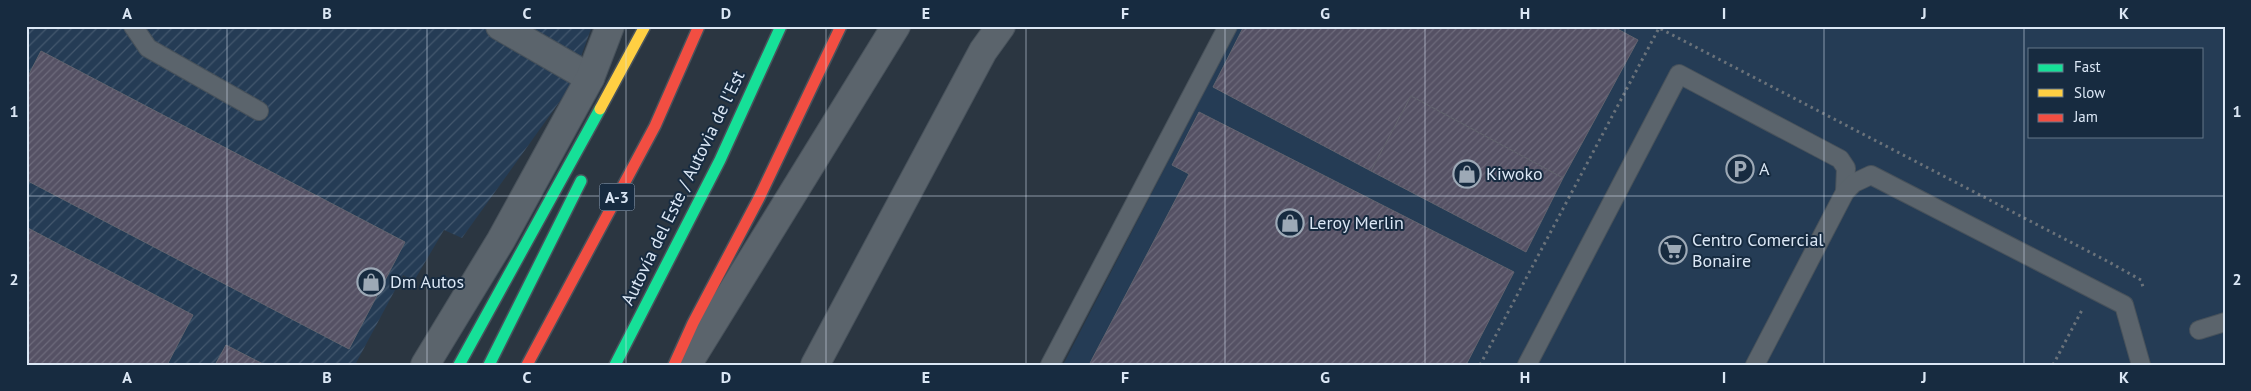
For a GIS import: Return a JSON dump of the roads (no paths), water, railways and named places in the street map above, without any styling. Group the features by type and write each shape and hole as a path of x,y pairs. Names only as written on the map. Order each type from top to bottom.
{"highway":[{"path":"459,365 645,26"},
{"path":"617,104 649,26"},
{"name":"A-3","path":"528,365 655,126 699,26"},
{"name":"Autovía del Este / Autovia de l'Est","path":"615,365 720,160 781,26"},
{"path":"674,365 693,323 759,198 841,26"},
{"path":"489,365 584,173"}],"street":[{"path":"500,26 590,78"},
{"path":"425,365 501,240 590,78 610,26"},
{"path":"687,365 896,26"},
{"path":"815,365 984,51 1001,26"}],"lane":[{"path":"133,26 148,48 259,111"},
{"path":"1050,365 1228,26"},
{"path":"1527,365 1679,74 1840,159 1846,168 1845,192"},
{"path":"1755,365 1845,192 1854,183 1871,175 2124,305 2141,365"},
{"path":"2199,330 2225,322"}],"place":[{"name":"A","path":"1740,169"},
{"name":"Kiwoko","path":"1467,174"},
{"name":"Leroy Merlin","path":"1290,223"},
{"name":"Centro Comercial Bonaire","path":"1673,250"},
{"name":"Dm Autos","path":"371,282"}]}
